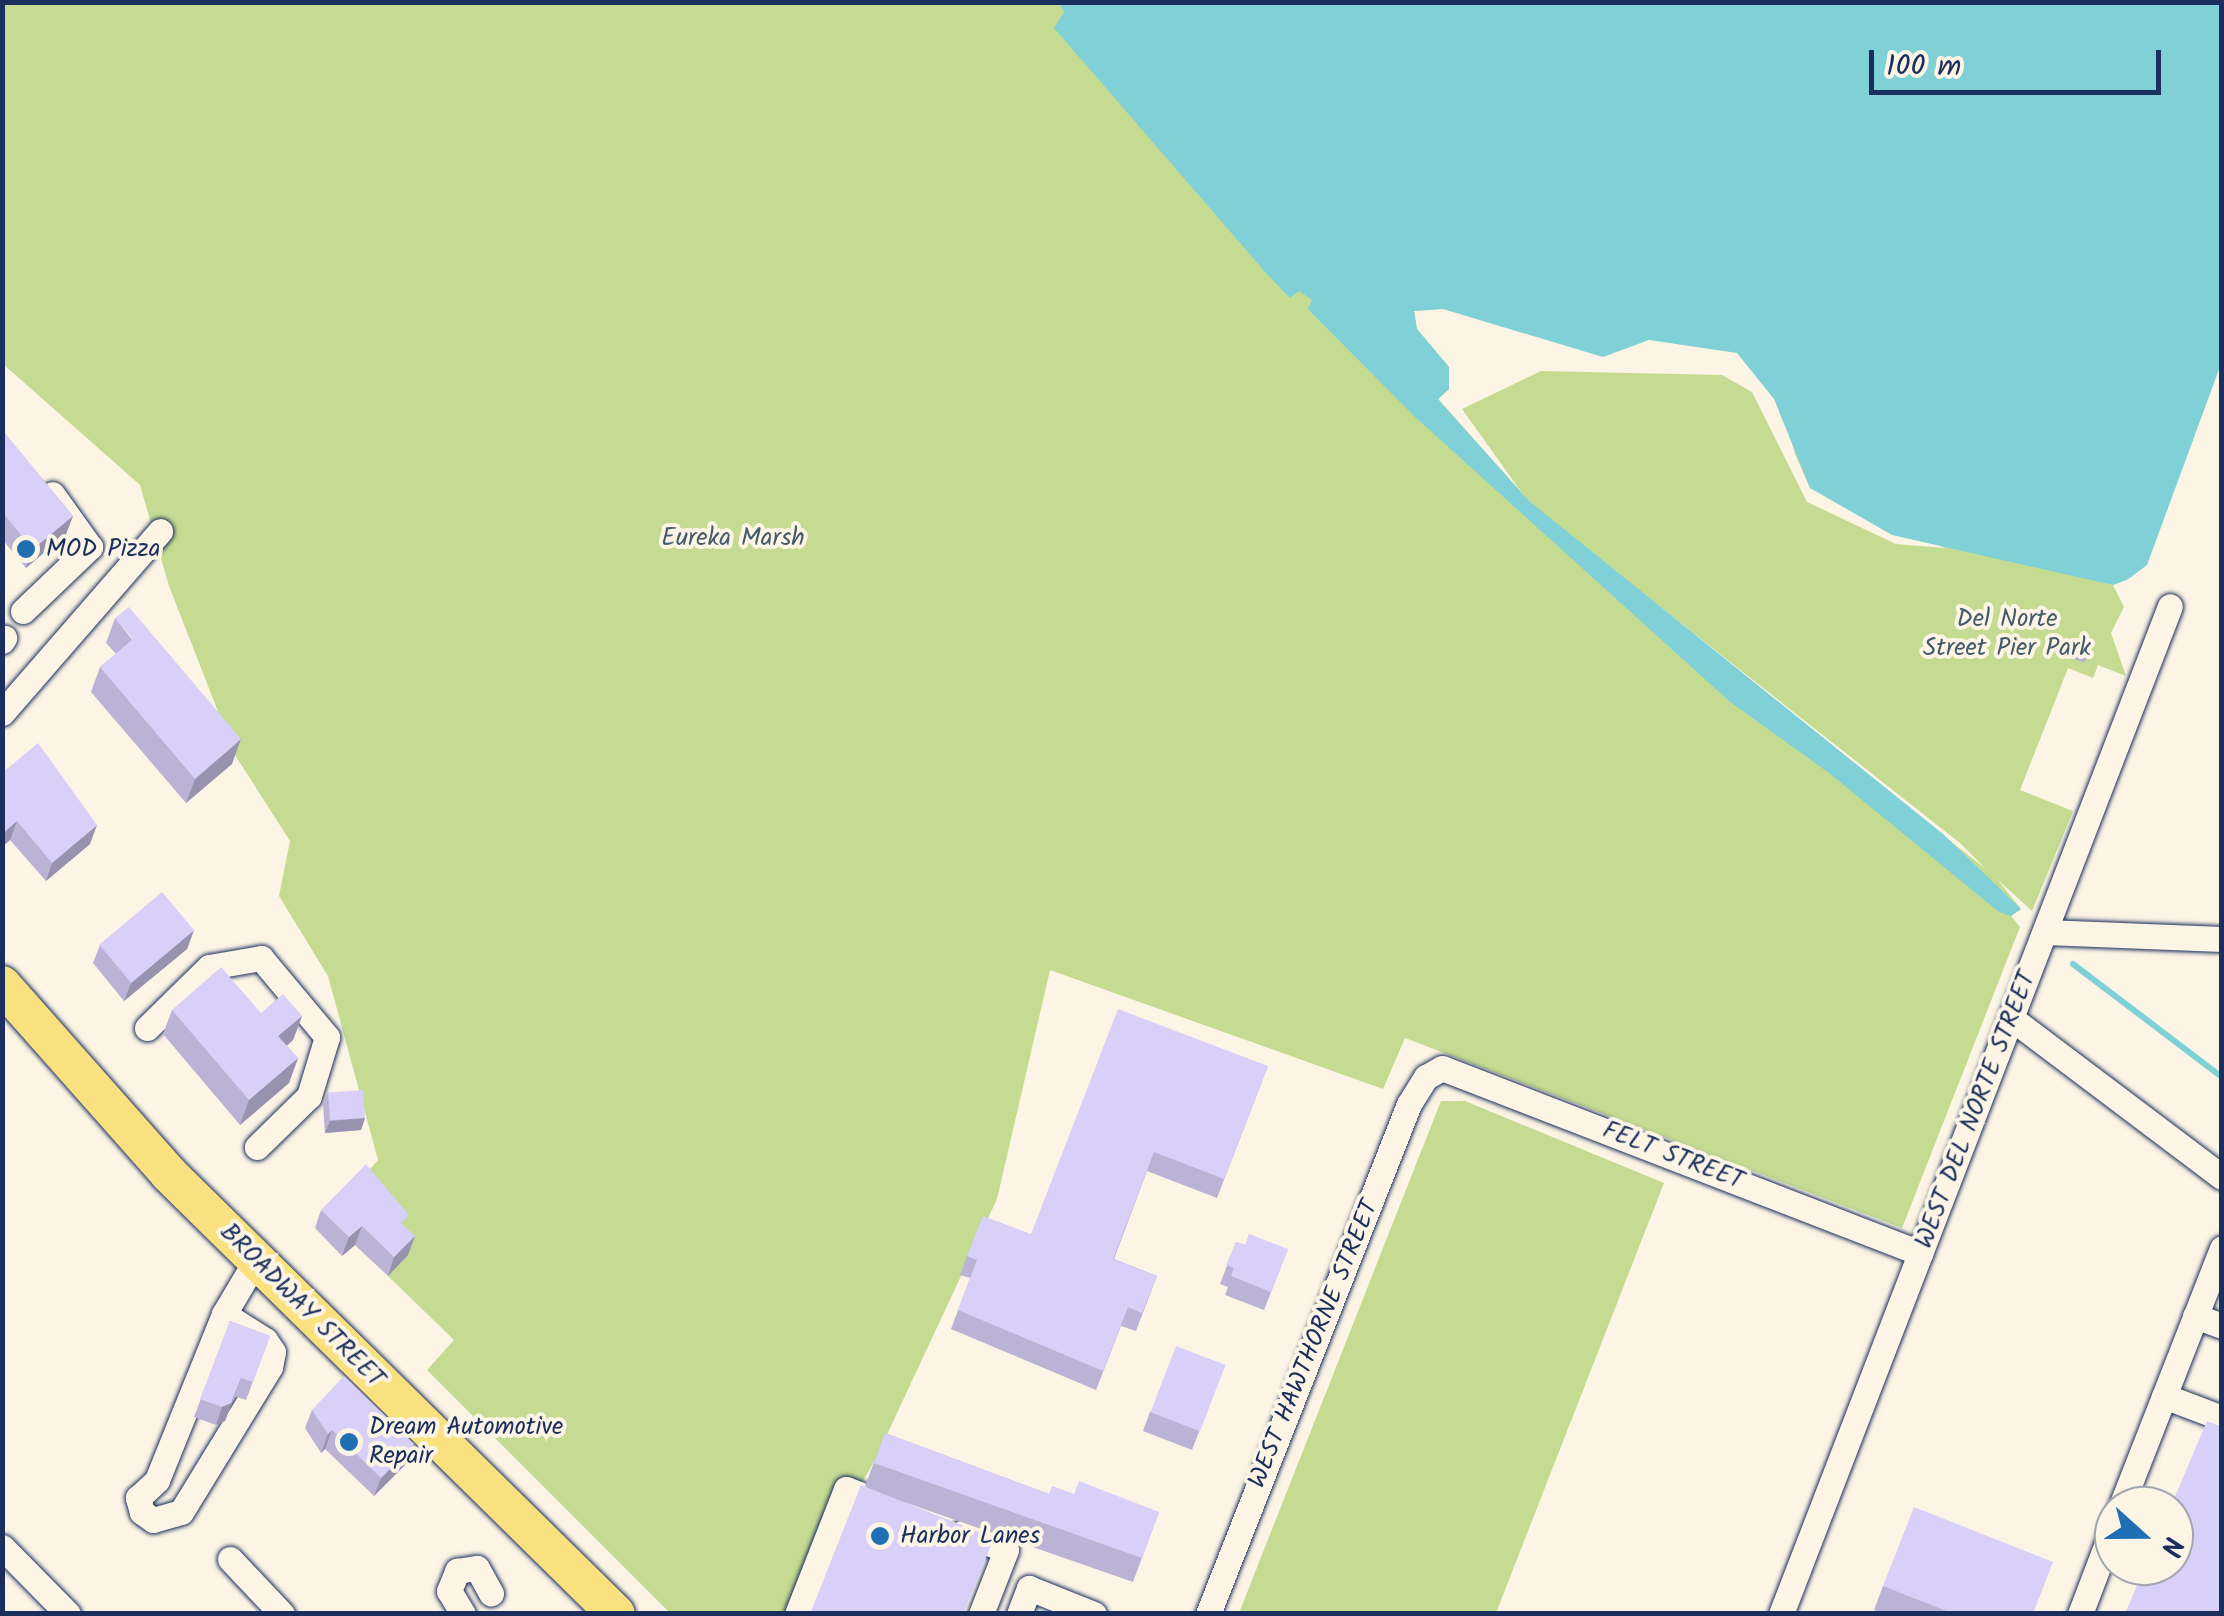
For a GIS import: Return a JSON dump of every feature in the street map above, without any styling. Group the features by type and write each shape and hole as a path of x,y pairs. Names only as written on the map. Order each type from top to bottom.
{"highway":[{"name":"BROADWAY STREET","path":"2,986 100,1101 616,1614"}],"street":[{"path":"23,611 90,547 39,478"},
{"path":"2,713 160,531"},
{"name":"WEST DEL NORTE STREET","path":"1781,1614 2170,606"},
{"path":"2045,932 2222,939"},
{"path":"147,1028 209,967 262,958 327,1037 308,1096 257,1147"},
{"path":"2011,1018 2222,1177"},
{"name":"FELT STREET","path":"1426,1077 1442,1068 1462,1073 1920,1253"},
{"name":"WEST HAWTHORNE STREET","path":"1208,1614 1396,1138 1426,1077"},
{"path":"2129,1486 2222,1248"},
{"path":"224,1314 265,1340 273,1352 270,1368 181,1512 153,1520 142,1512 138,1498 156,1480 224,1314 256,1260"},
{"path":"2194,1316 2222,1326"},
{"path":"2164,1396 2222,1418"},
{"path":"798,1614 846,1489 1006,1550 982,1614"},
{"path":"2,1547 68,1614"},
{"path":"230,1560 282,1614"},
{"path":"463,1614 449,1591 457,1571 477,1568 491,1593"},
{"path":"2080,1614 2094,1577"},
{"path":"1019,1614 1029,1588 1094,1614"}],"green space":[{"name":"Eureka Marsh","path":"2099,2 2100,582 2113,585 2124,607 2111,633 2126,676 2098,665 2093,678 2068,668 2020,790 2073,811 2032,911 1997,879 2021,909 2011,916 2020,927 1902,1228 1405,1038 1383,1089 1050,970 997,1199 876,1458 789,1613 670,1613 427,1370 454,1340 388,1276 359,1182 378,1160 328,976 279,896 290,841 235,755 169,586 140,485 3,364 3,3","holes":["1442,309 1771,349 1795,454 1810,488 1945,548 1896,544 1807,502 1752,392 1722,375 1541,371 1462,409 1522,493 1438,399 1449,389 1449,367 1417,329 1414,311","1626,580 1960,843 1986,869 1656,610"]},
{"path":"1441,1101 1465,1101 1664,1183 1496,1613 1239,1613"}],"water":[{"path":"1059,2 2221,3 2221,420 2149,572 2113,585 1892,535 1810,488 1774,399 1737,353 1649,340 1603,357 1443,309 1414,311 1417,329 1449,367 1449,389 1438,399 1529,501 1943,834 2021,909 2011,916 1999,912 1829,773 1729,701 1414,416 1308,309 1312,300 1299,291 1290,298 1266,273 1054,28 1064,12"}],"pier":[{"path":"2221,364 2222,434 2175,549 2152,576 2115,589 2147,565"}],"building":[{"path":"2,430 73,516 33,549 2,512"},
{"path":"129,607 241,739 195,779 100,667 133,639 115,618"},
{"path":"2081,638 2092,642 2087,656 2076,652"},
{"path":"38,743 97,825 52,863 17,821 2,834 2,773"},
{"path":"162,892 194,930 131,983 99,945"},
{"path":"221,967 261,1013 283,994 302,1016 278,1036 298,1058 249,1100 172,1010"},
{"path":"1118,1009 1268,1066 1224,1179 1154,1152 1113,1259 1157,1276 1142,1313 1128,1307 1103,1371 958,1310 977,1260 967,1256 983,1216 1031,1234"},
{"path":"363,1090 365,1118 330,1120 328,1092"},
{"path":"366,1164 409,1215 401,1223 415,1236 394,1257 362,1226 349,1237 321,1210"},
{"path":"1249,1234 1288,1249 1271,1292 1231,1276 1234,1268 1226,1265 1236,1242 1245,1245"},
{"path":"230,1321 270,1336 253,1382 241,1378 231,1403 222,1407 200,1399"},
{"path":"1176,1346 1225,1365 1200,1431 1151,1412"},
{"path":"344,1376 414,1444 381,1478 332,1430 328,1434 312,1410"},
{"path":"2207,1421 2222,1427 2222,1614 2125,1614 2137,1586 2194,1586 2194,1486 2179,1486"},
{"path":"885,1433 1049,1494 1052,1486 1074,1494 1079,1481 1159,1512 1142,1558 874,1463"},
{"name":"Harbor Lanes","path":"861,1485 994,1538 963,1614 810,1614"},
{"path":"1914,1507 2053,1562 2033,1614 1954,1614 1883,1586"}],"waterway":[{"path":"2073,964 2222,1077"}],"place":[{"name":"MOD Pizza","path":"26,549"},
{"name":"Dream Automotive Repair","path":"349,1442"},
{"name":"Harbor Lanes","path":"880,1536"}],"park label":[{"name":"Del Norte Street Pier Park","path":"2007,634"}]}
